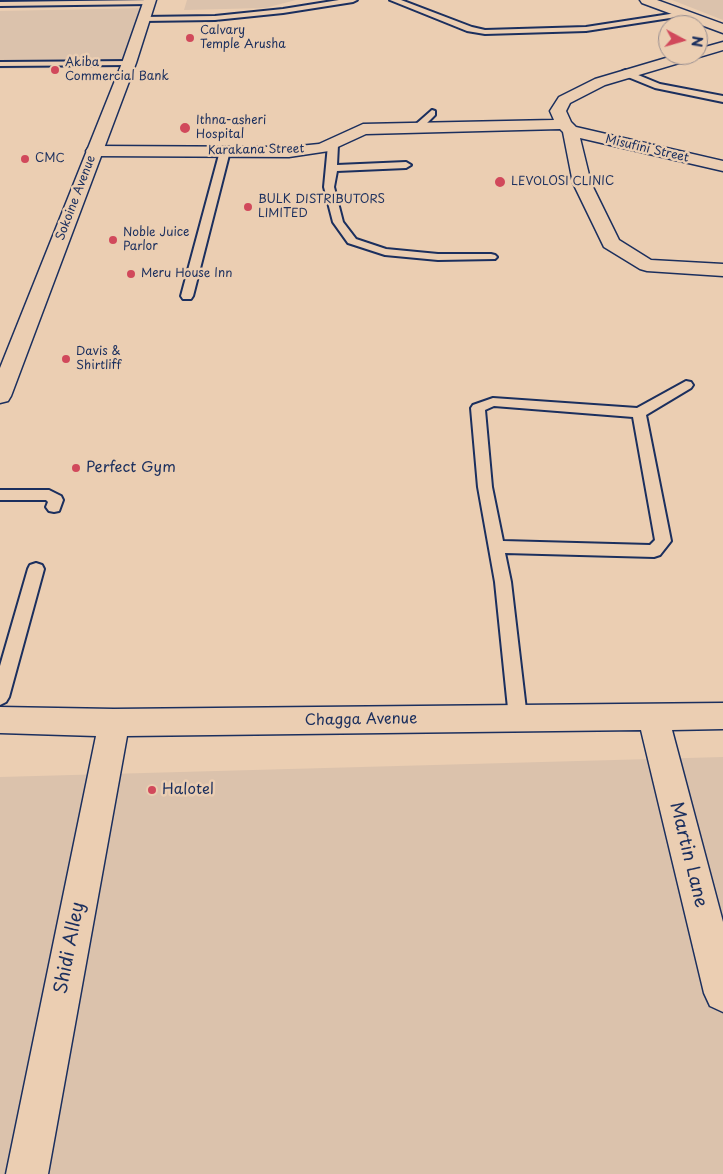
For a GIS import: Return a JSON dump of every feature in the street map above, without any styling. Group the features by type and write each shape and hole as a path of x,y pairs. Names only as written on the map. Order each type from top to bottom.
{"street":[{"path":"646,0 723,29"},
{"name":"Sokoine Avenue","path":"0,396 129,63 150,1"},
{"path":"708,50 723,46"},
{"path":"658,64 600,82 564,100 558,111 568,128 582,183 611,243 647,266 723,270"},
{"name":"Karakana Street","path":"94,151 289,152 333,145 363,129 418,127 568,128"},
{"name":"Misufini Street","path":"568,128 723,166"},
{"name":"Chagga Avenue","path":"0,720 114,723 723,716"},
{"name":"Martin Lane","path":"653,717 723,993"},
{"name":"Shidi Alley","path":"27,1174 114,723"}],"lane":[{"path":"143,19 215,18 353,0"},
{"path":"394,0 470,29 485,32 586,29 683,14"},
{"path":"0,4 150,1"},
{"path":"0,64 129,63"},
{"path":"626,73 658,86 723,99"},
{"path":"418,127 432,113"},
{"path":"333,145 329,188 338,222 352,241 385,252 438,257 490,257"},
{"path":"187,296 225,151"},
{"path":"332,168 406,164"},
{"path":"518,718 503,582 485,487 478,408 493,402 639,413 686,385"},
{"path":"497,547 654,551 663,541 639,413"},
{"path":"0,495 48,495 56,500 54,507"},
{"path":"0,697 36,569"}],"shaded area":[{"path":"187,0 296,0 265,8 184,10"},
{"path":"672,0 723,0 723,20"},
{"path":"145,8 123,67 0,69 0,11"},
{"path":"723,757 723,1174 0,1174 0,777"}],"place":[{"name":"Calvary Temple Arusha","path":"190,38"},
{"name":"Akiba Commercial Bank","path":"55,70"},
{"name":"Ithna-asheri Hospital","path":"185,128"},
{"name":"CMC","path":"25,159"},
{"name":"LEVOLOSI CLINIC","path":"500,182"},
{"name":"BULK DISTRIBUTORS LIMITED","path":"248,207"},
{"name":"Noble Juice Parlor","path":"113,240"},
{"name":"Meru House Inn","path":"131,274"},
{"name":"Davis & Shirtliff","path":"66,359"},
{"name":"Perfect Gym","path":"76,468"},
{"name":"Halotel","path":"152,790"}]}
